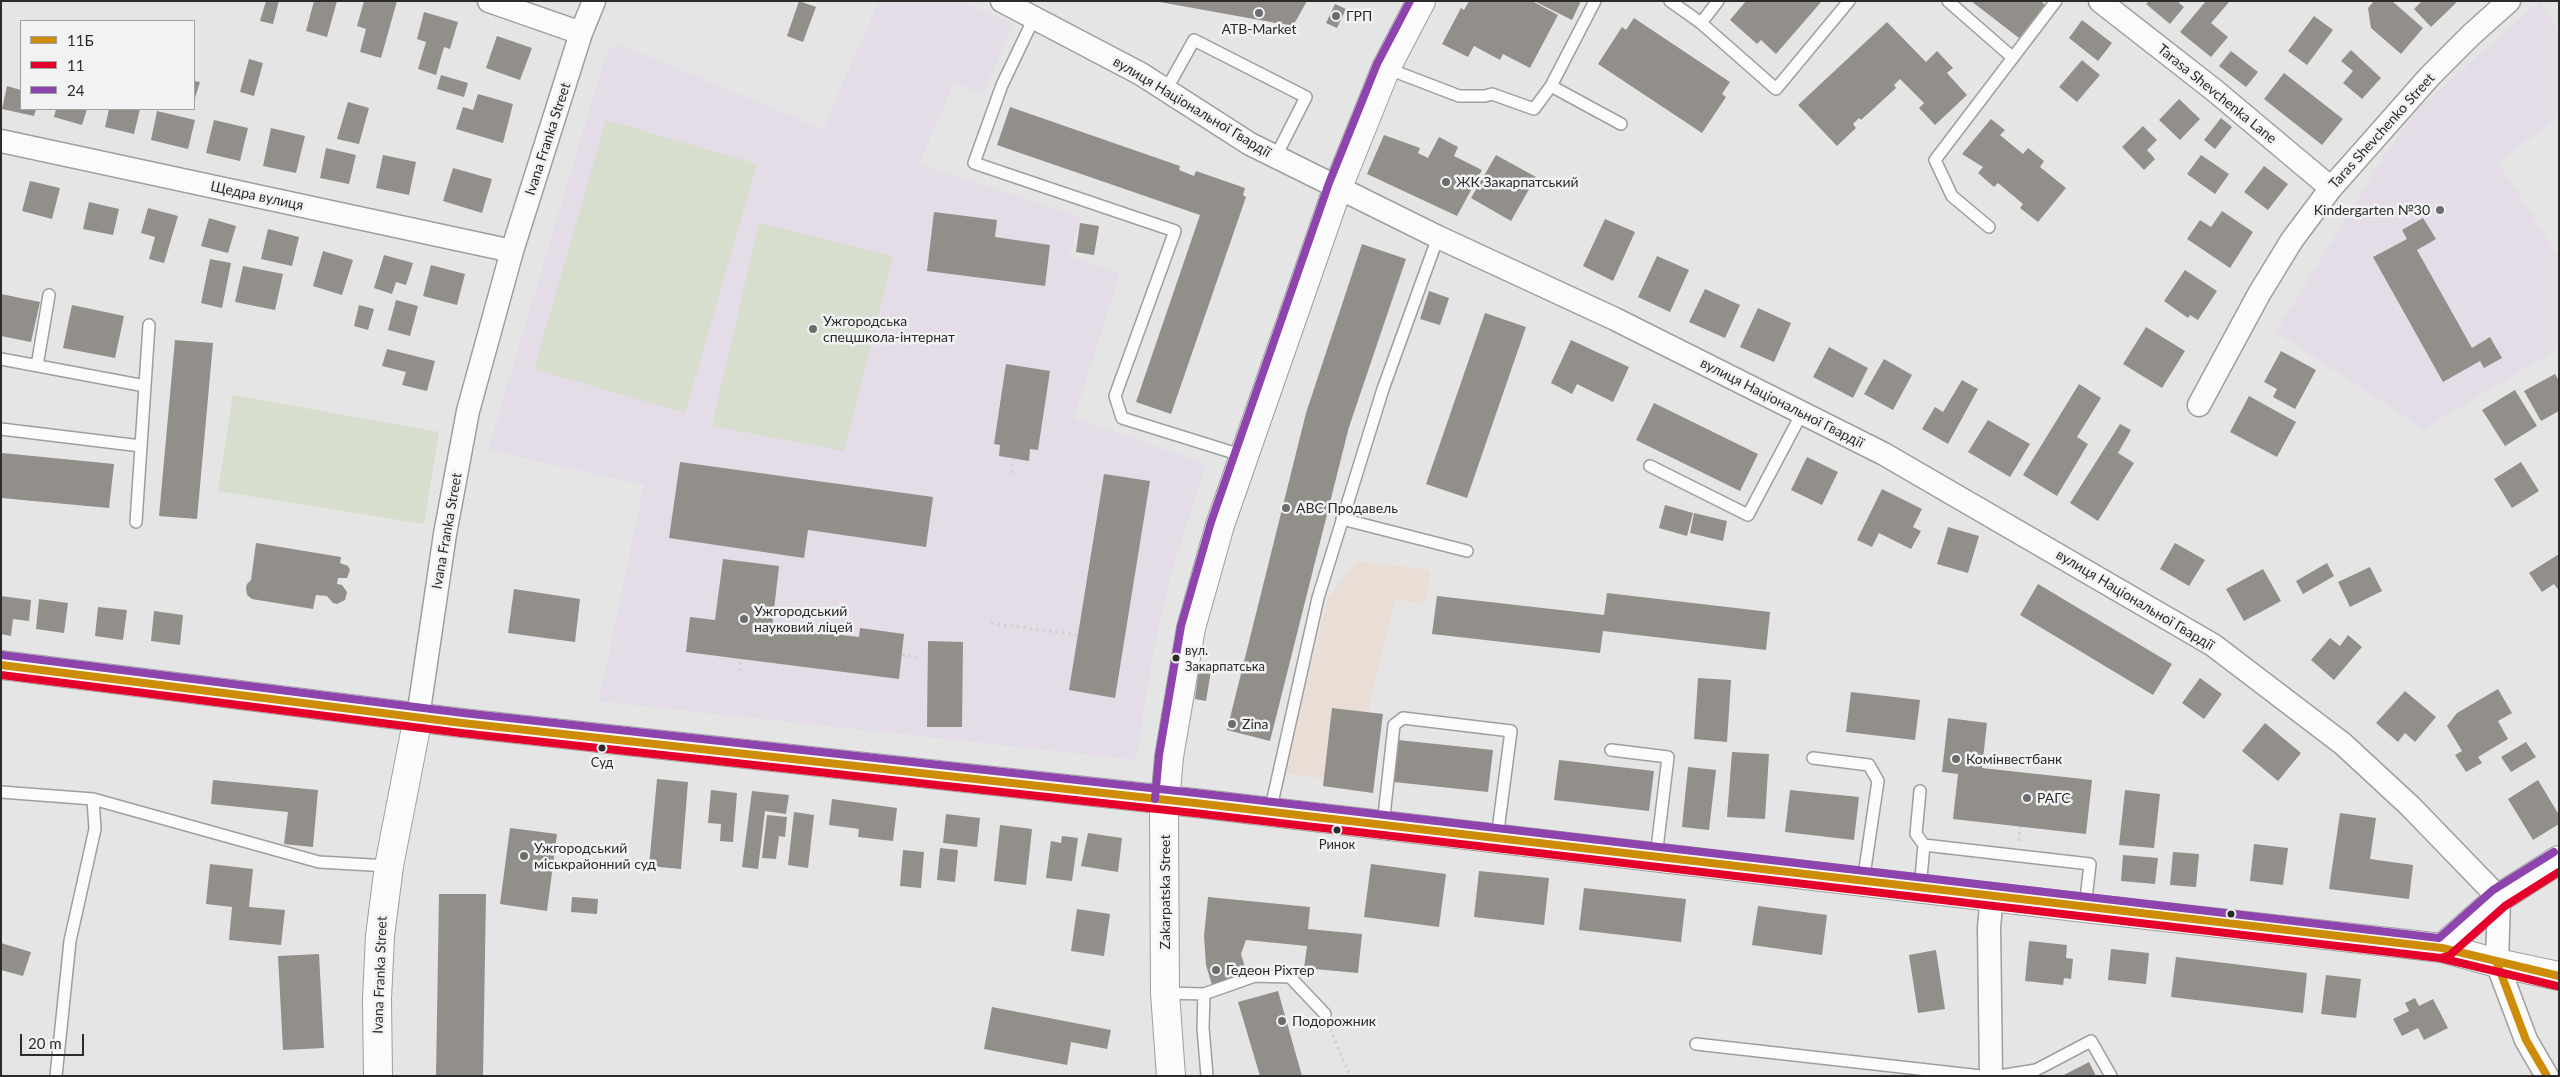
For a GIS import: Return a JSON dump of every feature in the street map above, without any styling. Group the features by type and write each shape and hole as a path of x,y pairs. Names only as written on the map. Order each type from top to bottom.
{"street":[{"path":"489,1 581,34"},
{"name":"Ivana Franka Street","path":"378,1076 377,998 380,936 389,866 418,717 445,534 468,412 512,251 581,34 594,1"},
{"name":"вулиця Національної Гвардії","path":"1002,1 1166,90 1250,144 1438,237 1615,319 1884,454 2214,645 2342,744 2410,806 2499,898"},
{"name":"Zakarpatska Street","path":"1171,1076 1166,993 1165,800 1169,757 1191,628 1220,525 1338,187 1386,68 1421,1"},
{"name":"Tarasa Shevchenka Lane","path":"2100,1 2207,85 2331,188"},
{"name":"Taras Shevchenko Street","path":"2200,406 2258,294 2292,240 2331,188 2430,76 2471,35 2509,1"},
{"name":"Щедра вулиця","path":"1,141 512,251"},
{"path":"1,665 418,717 1165,800 2442,948 2497,963 2559,976"},
{"path":"2442,948 2499,898 2559,860"},
{"path":"1992,896 1989,927 1992,1076"},
{"path":"2499,898 2497,963 2526,1040 2547,1076"}],"lane":[{"path":"1386,68 1459,96 1492,94 1534,109 1551,86 1595,1"},
{"path":"1670,1 1700,23 1776,89 1849,1"},
{"path":"1700,23 1718,1"},
{"path":"1948,1 2012,57"},
{"path":"1989,227 1952,196 1935,160 2056,1"},
{"path":"1034,18 1002,85 974,163 1175,231 1115,396 1122,418 1244,456"},
{"path":"1166,90 1194,40 1306,97 1276,156"},
{"path":"1551,86 1621,124"},
{"path":"1270,812 1318,598 1383,389 1438,237"},
{"path":"37,366 49,295"},
{"path":"136,522 149,325"},
{"path":"1,359 145,386"},
{"path":"1650,466 1748,515 1802,413"},
{"path":"1,430 141,446"},
{"path":"1342,519 1467,551"},
{"path":"1383,825 1394,725 1402,718 1511,731 1497,838"},
{"path":"1611,750 1668,758 1656,857"},
{"path":"1813,758 1869,765 1878,781 1864,882"},
{"path":"1920,791 1916,834 1924,845 1920,889"},
{"path":"1,792 93,799 319,862 389,866"},
{"path":"56,1076 70,941 95,829 93,799"},
{"path":"1924,845 2090,864 2086,908"},
{"path":"1166,993 1204,994 1255,976 1290,977 1325,1014"},
{"path":"1204,994 1203,1028 1207,1076"},
{"path":"1999,1076 2036,1070 2091,1041 2110,1076"},
{"path":"1696,1044 1981,1076"}],"path":[{"path":"1011,472 1013,458"},
{"path":"991,623 1077,635"},
{"path":"902,655 917,657"},
{"path":"739,671 741,659"},
{"path":"1325,1014 1350,1076"}],"shaded area":[{"name":"Ужгородська спецшкола-інтернат","path":"879,1 961,1 1013,24 983,94 954,83 919,164 1080,217 1070,256 1120,273 1074,418 1206,464 1171,573 1153,654 1136,760 599,701 644,485 488,450 607,52 619,44 823,129"},
{"name":"Kindergarten №30","path":"2540,1 2559,33 2559,117 2498,162 2559,258 2559,348 2423,429 2276,332 2386,153 2419,108"},
{"path":"1357,561 1431,570 1425,603 1395,600 1351,782 1285,773 1328,598"}],"green space":[{"path":"606,120 757,164 685,413 534,369"},
{"path":"759,223 893,256 844,451 712,426"},
{"path":"233,395 439,432 424,524 218,491"}],"building":[{"path":"266,1 279,1 273,24 260,21"},
{"path":"314,1 337,1 327,37 306,31"},
{"path":"364,1 397,1 381,58 360,52 366,29 357,26"},
{"path":"799,1 816,7 803,42 787,36"},
{"name":"ATB-Market","path":"1154,1 1307,1 1293,26"},
{"path":"1469,1 1532,1 1558,15 1530,68 1503,54 1500,60 1474,46 1468,57 1442,44 1461,8 1464,10"},
{"path":"1534,1 1581,1 1572,20"},
{"path":"1746,1 1822,1 1776,54 1761,40 1757,44 1730,20"},
{"path":"1971,1 2041,1 2045,5 2019,38"},
{"path":"2149,1 2177,1 2184,7 2170,24 2146,4"},
{"path":"2206,1 2230,1 2211,23 2228,37 2211,57 2180,32"},
{"path":"2374,1 2392,1 2423,28 2401,54 2371,28 2368,8"},
{"path":"2422,1 2455,1 2456,3 2431,27 2414,9"},
{"name":"ГРП","path":"1335,4 1346,9 1337,28 1326,23"},
{"path":"424,12 458,22 450,49 444,47 436,75 418,69 426,42 417,39"},
{"path":"2314,16 2333,30 2307,65 2288,51"},
{"path":"1634,18 1730,82 1722,94 1726,97 1702,133 1598,64 1622,27 1626,30"},
{"path":"2082,20 2112,43 2098,61 2069,38"},
{"path":"1887,22 1926,62 1937,51 1953,68 1947,73 1967,95 1935,125 1919,108 1924,103 1900,79 1894,85 1896,88 1861,120 1859,118 1853,124 1856,128 1837,146 1798,105"},
{"path":"497,36 532,48 520,80 486,68"},
{"path":"2351,50 2381,78 2362,99 2343,83 2353,71 2341,61"},
{"path":"2231,51 2258,72 2246,87 2219,66"},
{"path":"249,59 263,63 254,96 240,92"},
{"path":"2082,60 2100,75 2077,102 2059,87"},
{"path":"2284,73 2343,119 2322,145 2264,99"},
{"path":"441,75 468,83 464,97 437,89"},
{"path":"195,81 200,82 195,98"},
{"path":"7,86 20,90 20,110 36,110 34,116 2,109"},
{"path":"478,94 513,104 503,143 456,129 463,107 473,110"},
{"path":"2179,99 2200,119 2180,140 2159,120"},
{"path":"348,102 369,108 359,144 337,139"},
{"path":"1010,107 1180,166 1179,170 1194,176 1196,171 1245,188 1243,195 1246,197 1171,414 1136,402 1200,215 997,145"},
{"path":"56,110 87,110 82,125 54,117"},
{"path":"109,110 140,110 134,134 105,127"},
{"path":"157,111 195,120 188,149 151,140"},
{"path":"2221,118 2232,127 2215,149 2204,140"},
{"path":"1991,119 2005,130 2000,135 2023,154 2028,148 2044,161 2040,167 2066,188 2038,222 2020,208 2023,204 1998,183 1994,187 1978,173 1983,167 1962,154"},
{"path":"214,120 248,128 240,161 206,153"},
{"path":"2143,126 2157,140 2147,150 2155,159 2144,170 2122,147"},
{"path":"271,128 305,136 296,173 263,166"},
{"path":"1384,135 1420,148 1418,153 1428,158 1439,137 1458,147 1454,156 1482,170 1457,216 1367,174"},
{"path":"326,148 356,155 349,184 320,178"},
{"path":"383,155 416,162 409,195 376,188"},
{"path":"1496,155 1536,177 1511,221 1471,198"},
{"path":"2201,155 2229,174 2215,194 2187,174"},
{"path":"2264,166 2288,184 2268,210 2244,192"},
{"path":"453,168 492,179 482,213 443,201"},
{"path":"30,181 60,188 52,219 22,211"},
{"path":"89,202 119,209 113,235 83,229"},
{"path":"148,208 178,216 164,263 149,259 155,237 141,233"},
{"path":"2222,211 2253,232 2230,268 2187,239 2200,220 2211,227"},
{"path":"934,212 997,220 995,237 1050,245 1045,286 927,271"},
{"path":"209,218 236,226 228,253 201,246"},
{"path":"2423,218 2436,239 2417,250 2472,348 2490,337 2502,358 2484,368 2480,361 2443,382 2373,257 2407,239 2402,230"},
{"path":"1605,219 1635,232 1613,281 1583,266"},
{"path":"1080,223 1099,226 1094,255 1076,252"},
{"path":"268,229 299,237 292,266 261,259"},
{"path":"1362,244 1406,259 1349,427 1270,741 1227,730 1306,413"},
{"path":"323,251 353,260 342,295 313,286"},
{"path":"384,255 413,263 406,285 396,282 392,294 374,288"},
{"path":"1657,256 1689,270 1670,312 1638,297"},
{"path":"210,259 231,263 222,308 201,303"},
{"path":"431,265 465,274 457,305 423,296"},
{"path":"243,266 283,274 275,310 235,302"},
{"path":"2185,270 2217,291 2198,320 2190,315 2188,318 2164,301"},
{"path":"1705,289 1740,305 1725,338 1689,322"},
{"path":"1429,291 1449,298 1440,325 1420,319"},
{"path":"1,294 40,302 31,342 1,336"},
{"path":"396,300 418,306 410,336 388,330"},
{"path":"72,305 124,316 115,358 63,348"},
{"path":"359,305 374,309 368,330 354,326"},
{"path":"1758,308 1791,323 1774,362 1740,347"},
{"path":"1485,313 1526,327 1467,498 1426,484"},
{"path":"2146,327 2185,351 2162,388 2123,364"},
{"path":"175,340 213,343 197,519 159,516"},
{"path":"1571,340 1629,367 1613,402 1577,384 1572,394 1551,383"},
{"path":"1829,347 1868,368 1853,398 1813,377"},
{"path":"387,349 435,361 427,391 402,385 406,372 382,366"},
{"path":"2281,351 2316,370 2295,409 2273,397 2277,389 2264,382"},
{"path":"1884,359 1912,375 1893,410 1864,394"},
{"path":"1006,364 1050,371 1038,450 1030,449 1029,461 999,456 1000,445 994,444"},
{"path":"2555,374 2559,381 2559,411 2541,421 2524,391"},
{"path":"1962,380 1978,389 1948,444 1922,429 1935,407 1943,412"},
{"path":"2079,384 2101,398 2077,437 2088,444 2057,496 2023,475"},
{"path":"2515,390 2537,426 2505,446 2482,410"},
{"path":"2249,396 2296,422 2277,457 2230,432"},
{"path":"1654,403 1758,454 1740,491 1636,440"},
{"path":"1988,420 2030,444 2010,477 1968,452"},
{"path":"2120,424 2131,430 2118,453 2134,463 2098,521 2070,503"},
{"path":"2,453 114,464 109,508 1,498"},
{"path":"1807,457 1838,472 1822,505 1791,490"},
{"path":"680,462 933,497 926,547 808,530 804,558 669,538"},
{"path":"2521,462 2539,491 2512,508 2494,479"},
{"path":"1104,474 1150,481 1115,698 1069,690"},
{"path":"1882,489 1922,509 1913,527 1921,531 1911,549 1879,533 1872,547 1857,540"},
{"path":"1665,505 1693,513 1687,536 1659,528"},
{"path":"1694,513 1727,521 1723,541 1690,533"},
{"path":"1948,527 1979,536 1968,573 1937,564"},
{"path":"256,543 341,557 340,563 348,566 350,570 347,578 338,578 337,584 342,585 347,592 345,600 337,604 333,603 327,596 316,595 313,609 252,599 247,595 246,588 251,580"},
{"path":"2175,543 2205,560 2189,586 2160,569"},
{"path":"2559,554 2559,591 2554,584 2542,592 2529,573"},
{"name":"Ужгородський науковий ліцей","path":"723,559 779,566 772,627 859,637 860,628 904,634 899,679 686,652 690,617 715,620"},
{"path":"2327,563 2334,576 2303,594 2296,581"},
{"path":"2370,567 2382,591 2350,607 2338,582"},
{"path":"2263,569 2281,601 2244,621 2226,589"},
{"path":"2038,584 2172,664 2153,695 2020,615"},
{"path":"514,589 580,599 575,642 508,633"},
{"path":"1607,593 1770,612 1766,650 1603,631 1600,653 1432,634 1437,596 1604,615"},
{"path":"1,596 31,600 29,621 13,619 11,636 1,634"},
{"path":"39,599 68,603 64,633 36,629"},
{"path":"98,607 127,610 123,640 95,636"},
{"path":"154,611 183,615 180,645 151,641"},
{"path":"2348,635 2362,647 2334,680 2311,660 2330,638 2340,646"},
{"path":"928,641 963,642 962,727 927,727"},
{"path":"1199,669 1211,671 1206,701 1195,699"},
{"path":"1698,678 1731,680 1727,742 1694,739"},
{"path":"2200,678 2222,694 2204,719 2182,703"},
{"path":"2498,689 2512,713 2498,721 2508,739 2478,757 2482,763 2466,772 2455,755 2462,751 2447,726 2457,713"},
{"path":"2405,691 2436,717 2415,742 2405,733 2398,742 2376,723"},
{"path":"1851,692 1920,700 1915,740 1846,732"},
{"path":"1332,708 1383,714 1373,793 1323,786"},
{"path":"1948,718 1987,723 1982,768 2092,780 2086,834 1953,819 1958,774 1942,772"},
{"path":"2265,723 2301,753 2278,781 2242,751"},
{"path":"1398,740 1493,750 1488,792 1394,782"},
{"path":"2526,742 2536,757 2511,772 2501,757"},
{"path":"1732,752 1769,754 1765,819 1727,817"},
{"path":"1559,760 1654,771 1649,811 1554,800"},
{"path":"1688,767 1716,770 1709,830 1682,827"},
{"path":"657,779 688,782 681,869 649,866"},
{"path":"213,780 318,790 313,847 284,844 288,812 211,804"},
{"path":"2538,780 2559,815 2559,824 2533,840 2508,799"},
{"path":"711,790 737,793 733,842 720,841 721,824 708,823"},
{"path":"1790,790 1859,797 1854,840 1785,832"},
{"path":"2125,790 2160,794 2154,848 2119,845"},
{"path":"752,791 789,795 786,814 765,811 758,869 742,867"},
{"path":"832,799 897,808 893,841 858,837 859,829 829,825"},
{"path":"794,812 814,815 808,868 788,865"},
{"path":"2340,813 2376,818 2370,859 2413,865 2409,899 2329,889"},
{"path":"946,814 980,818 977,847 943,843"},
{"path":"767,815 787,817 785,837 779,836 776,859 762,858"},
{"path":"1000,825 1032,829 1026,885 994,881"},
{"path":"510,828 557,834 547,911 500,904"},
{"path":"1088,833 1122,838 1118,872 1081,866"},
{"path":"1062,836 1078,838 1072,881 1046,878 1051,841 1061,843"},
{"path":"2254,844 2288,848 2283,885 2250,881"},
{"path":"940,848 958,850 955,882 937,880"},
{"path":"903,850 924,852 921,888 900,886"},
{"path":"2173,852 2199,854 2196,887 2170,885"},
{"path":"2123,855 2158,858 2155,884 2121,881"},
{"path":"210,864 253,869 249,907 285,910 281,945 229,940 232,907 206,904"},
{"path":"1371,864 1446,874 1439,927 1364,917"},
{"path":"1479,871 1549,878 1544,925 1474,917"},
{"path":"1584,888 1686,899 1681,942 1579,930"},
{"path":"439,894 486,894 483,1076 436,1076"},
{"path":"572,897 598,899 597,914 571,912"},
{"path":"1208,897 1310,907 1308,929 1362,934 1358,973 1304,968 1307,946 1246,940 1241,954 1247,974 1212,985 1206,965 1204,936"},
{"path":"1758,906 1827,915 1822,955 1752,945"},
{"path":"1077,909 1110,914 1104,956 1071,951"},
{"path":"2029,941 2067,945 2066,958 2073,959 2071,979 2064,978 2063,985 2025,981"},
{"path":"1,943 31,952 23,976 1,970"},
{"path":"2111,949 2149,953 2146,984 2108,980"},
{"path":"1936,950 1945,1009 1918,1013 1909,955"},
{"path":"319,954 324,1048 283,1050 278,956"},
{"path":"2176,957 2307,973 2303,1013 2171,997"},
{"path":"2326,975 2361,979 2356,1018 2321,1014"},
{"path":"1278,991 1302,1076 1260,1076 1238,1002"},
{"path":"2415,998 2419,1006 2433,999 2448,1028 2424,1040 2418,1028 2402,1036 2393,1019 2409,1011 2405,1003"},
{"path":"992,1007 1111,1030 1107,1049 1071,1042 1067,1065 984,1049"},
{"path":"2089,1062 2096,1076 2062,1076"}],"transit line":[{"name":"24","path":"1155,799 1159,755 1181,626 1211,522 1329,183 1377,64 1410,1"},
{"name":"24","path":"2,655 463,713 1196,793 2439,938 2493,890 2554,852"},
{"name":"11Б","path":"1,665 462,723 1195,803 2442,948 2559,976"},
{"name":"11","path":"1,675 461,733 1194,813 2441,958 2449,956 2505,906 2559,872"},
{"name":"11","path":"2406,954 2440,958 2557,986"},
{"name":"11Б","path":"2497,963 2526,1040 2547,1076"}],"place":[{"name":"ATB-Market","path":"1259,13"},
{"name":"ГРП","path":"1336,16"},
{"name":"ЖК Закарпатський","path":"1446,182"},
{"name":"Kindergarten №30","path":"2440,210"},
{"name":"Ужгородська спецшкола-інтернат","path":"813,329"},
{"name":"ABC Продавель","path":"1286,508"},
{"name":"Ужгородський науковий ліцей","path":"744,619"},
{"name":"вул. Закарпатська","path":"1176,658"},
{"name":"Zina","path":"1232,724"},
{"name":"Суд","path":"602,748"},
{"name":"Комінвестбанк","path":"1956,759"},
{"name":"РАГС","path":"2027,798"},
{"name":"Ринок","path":"1337,830"},
{"name":"Ужгородський міськрайонний суд","path":"524,856"},
{"name":"Гедеон Ріхтер","path":"1216,970"},
{"name":"Подорожник","path":"1282,1021"}]}
